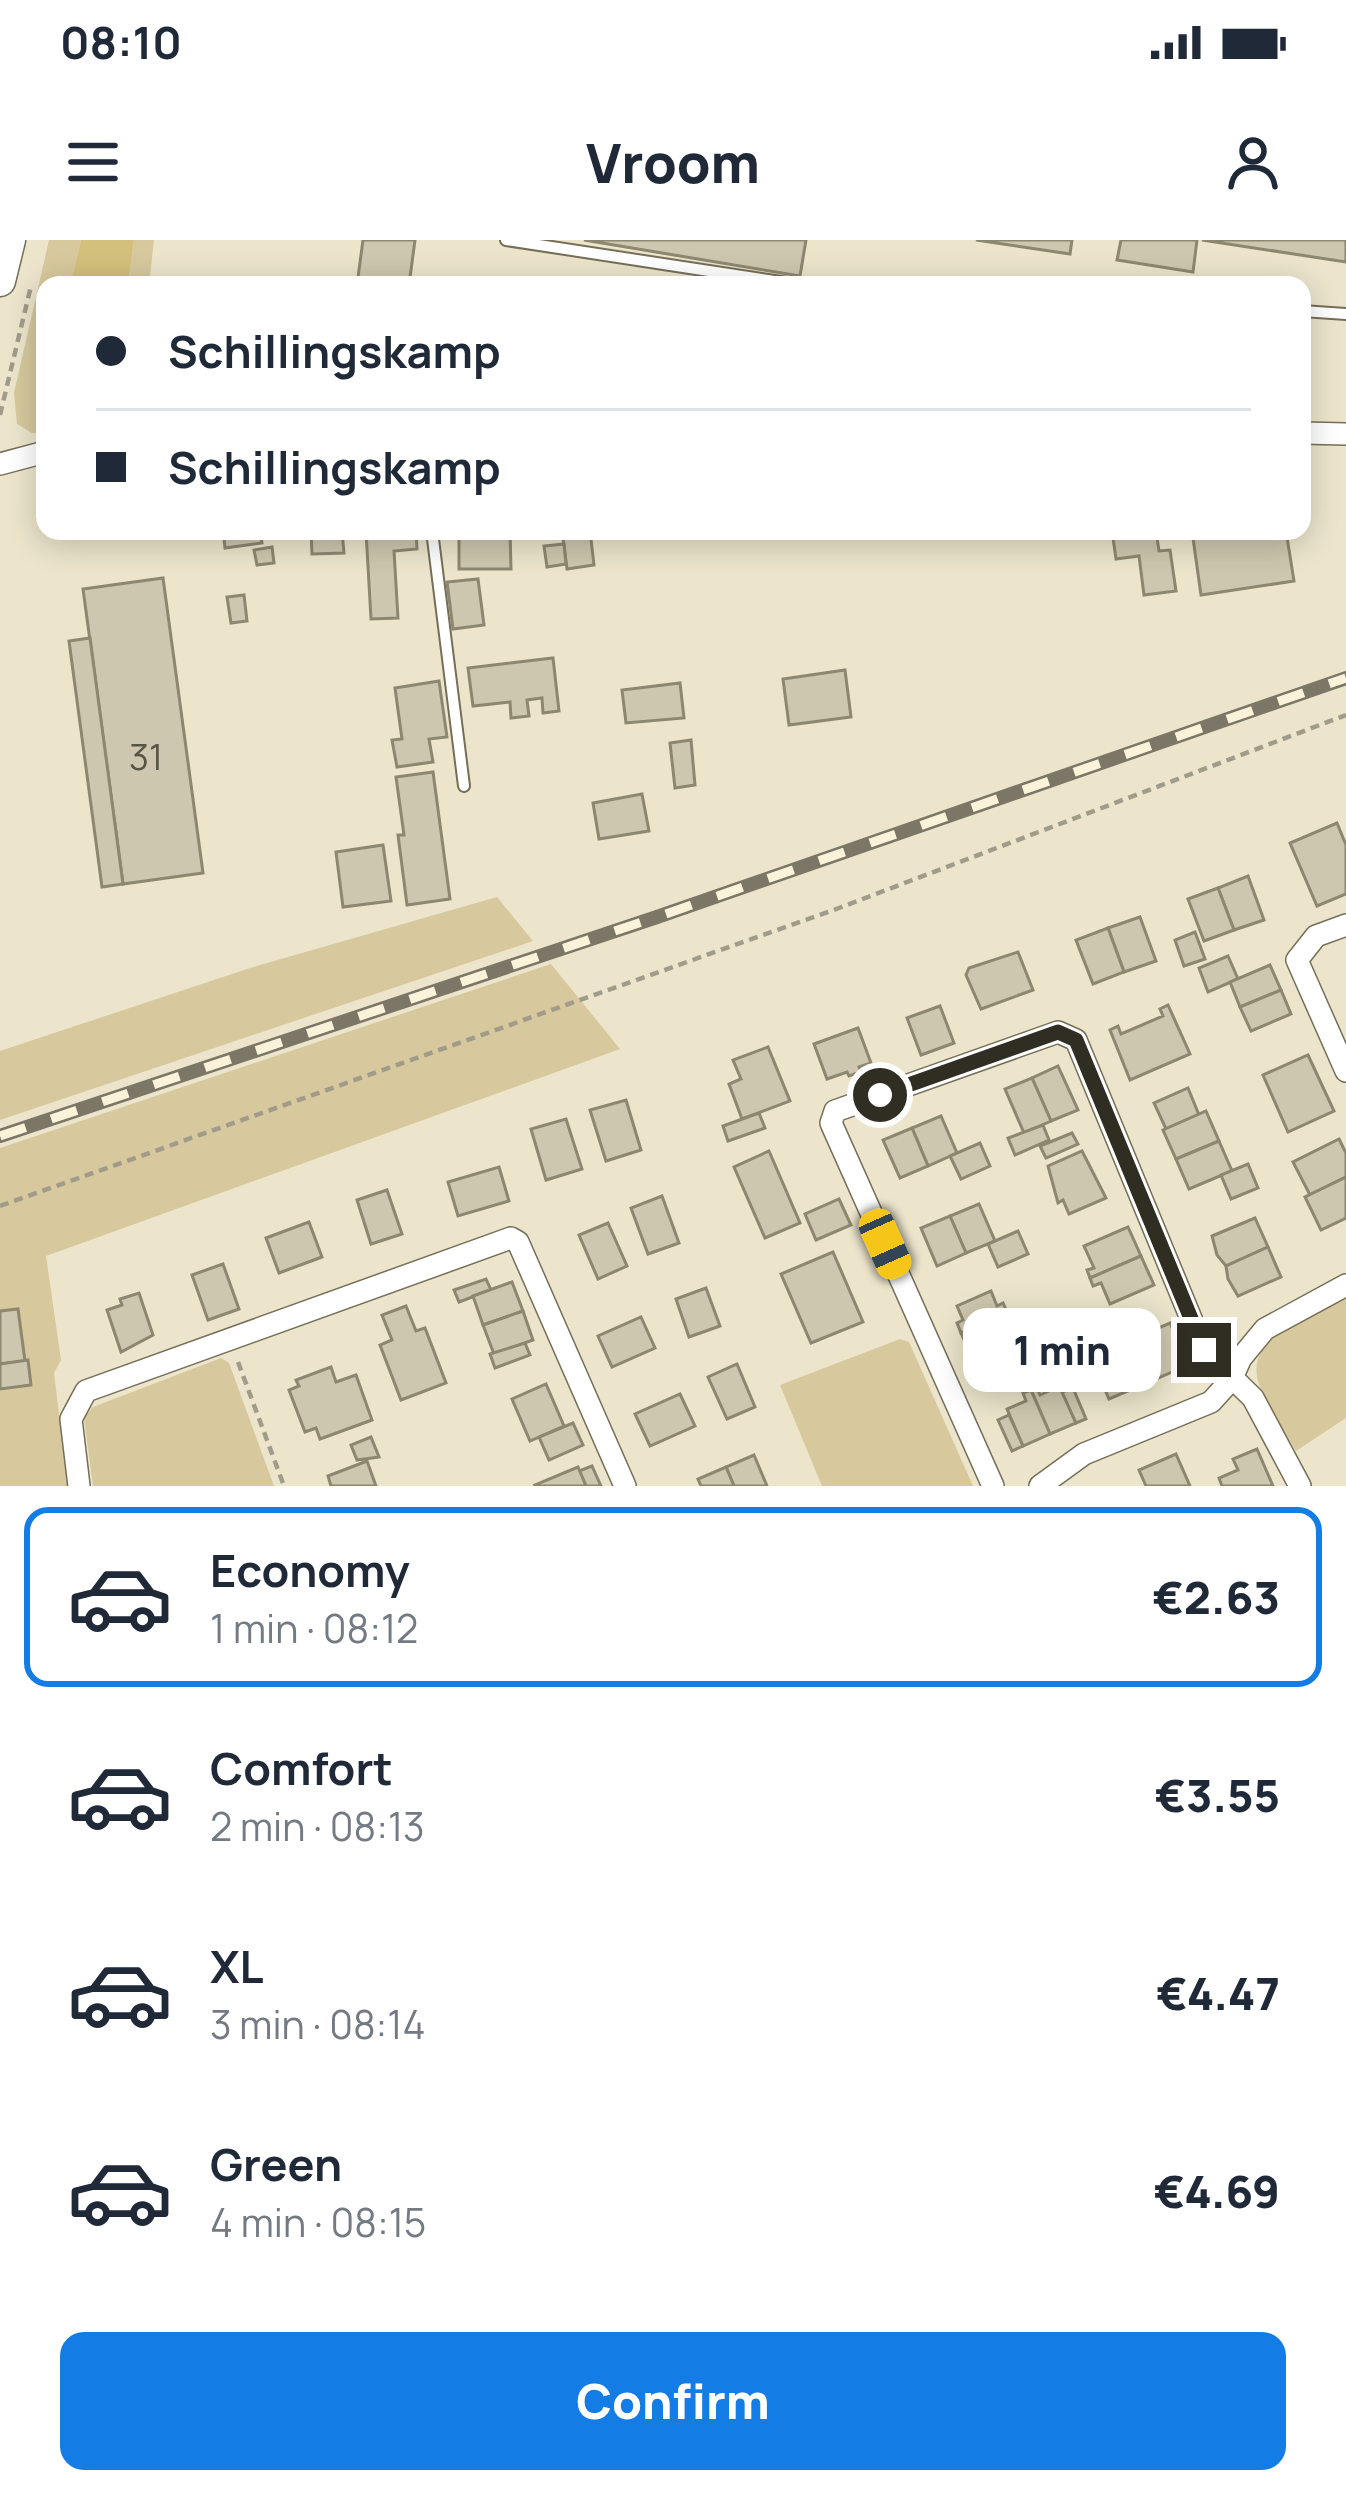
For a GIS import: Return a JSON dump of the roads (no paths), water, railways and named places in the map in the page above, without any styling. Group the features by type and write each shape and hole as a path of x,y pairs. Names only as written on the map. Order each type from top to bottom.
{"main road":[{"path":"0,281 10,240"}],"street":[{"path":"1311,433 1346,434"},
{"path":"0,464 36,454"},
{"path":"1346,925 1316,936 1298,961 1346,1071"},
{"path":"993,1486 831,1123 835,1111 1058,1032 1076,1040 1204,1350 1253,1398 1300,1486"},
{"path":"79,1486 71,1419 86,1390 511,1238 518,1242 625,1486"},
{"path":"1040,1486 1084,1454 1211,1402 1264,1329 1346,1285"}],"lane":[{"path":"506,240 742,276"},
{"path":"1311,312 1346,314"},
{"path":"433,540 464,786"}],"railway":[{"path":"0,1136 657,917 1346,678"}]}
